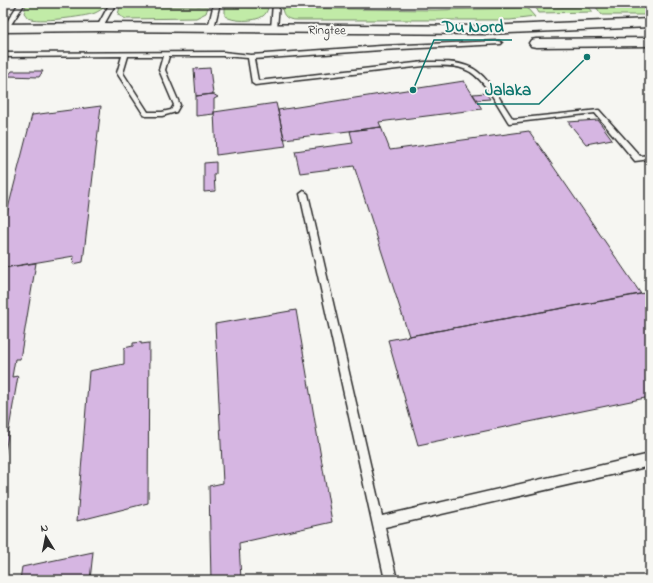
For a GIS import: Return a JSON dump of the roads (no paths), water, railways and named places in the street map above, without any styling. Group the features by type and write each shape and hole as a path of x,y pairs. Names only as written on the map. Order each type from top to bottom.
{"main road":[{"name":"Ringtee","path":"4,32 100,27 487,30 650,23"},
{"name":"Ringtee","path":"4,32 99,39 499,43 650,42"}],"lane":[{"path":"4,32 22,3"},
{"path":"100,27 113,3"},
{"path":"211,28 217,3"},
{"path":"274,28 276,3"},
{"path":"3,55 223,54 251,57 381,48 499,43"},
{"path":"126,54 120,73 146,114 162,114 174,111 177,105 162,70 167,54"},
{"path":"251,57 255,83 424,64 446,64 466,67 480,75 511,121 597,111 638,159 650,157"},
{"path":"304,194 391,580"},
{"path":"378,523 650,460"}],"place":[{"name":"Jalaka","path":"587,57"},
{"name":"Du Nord","path":"413,90"}]}
